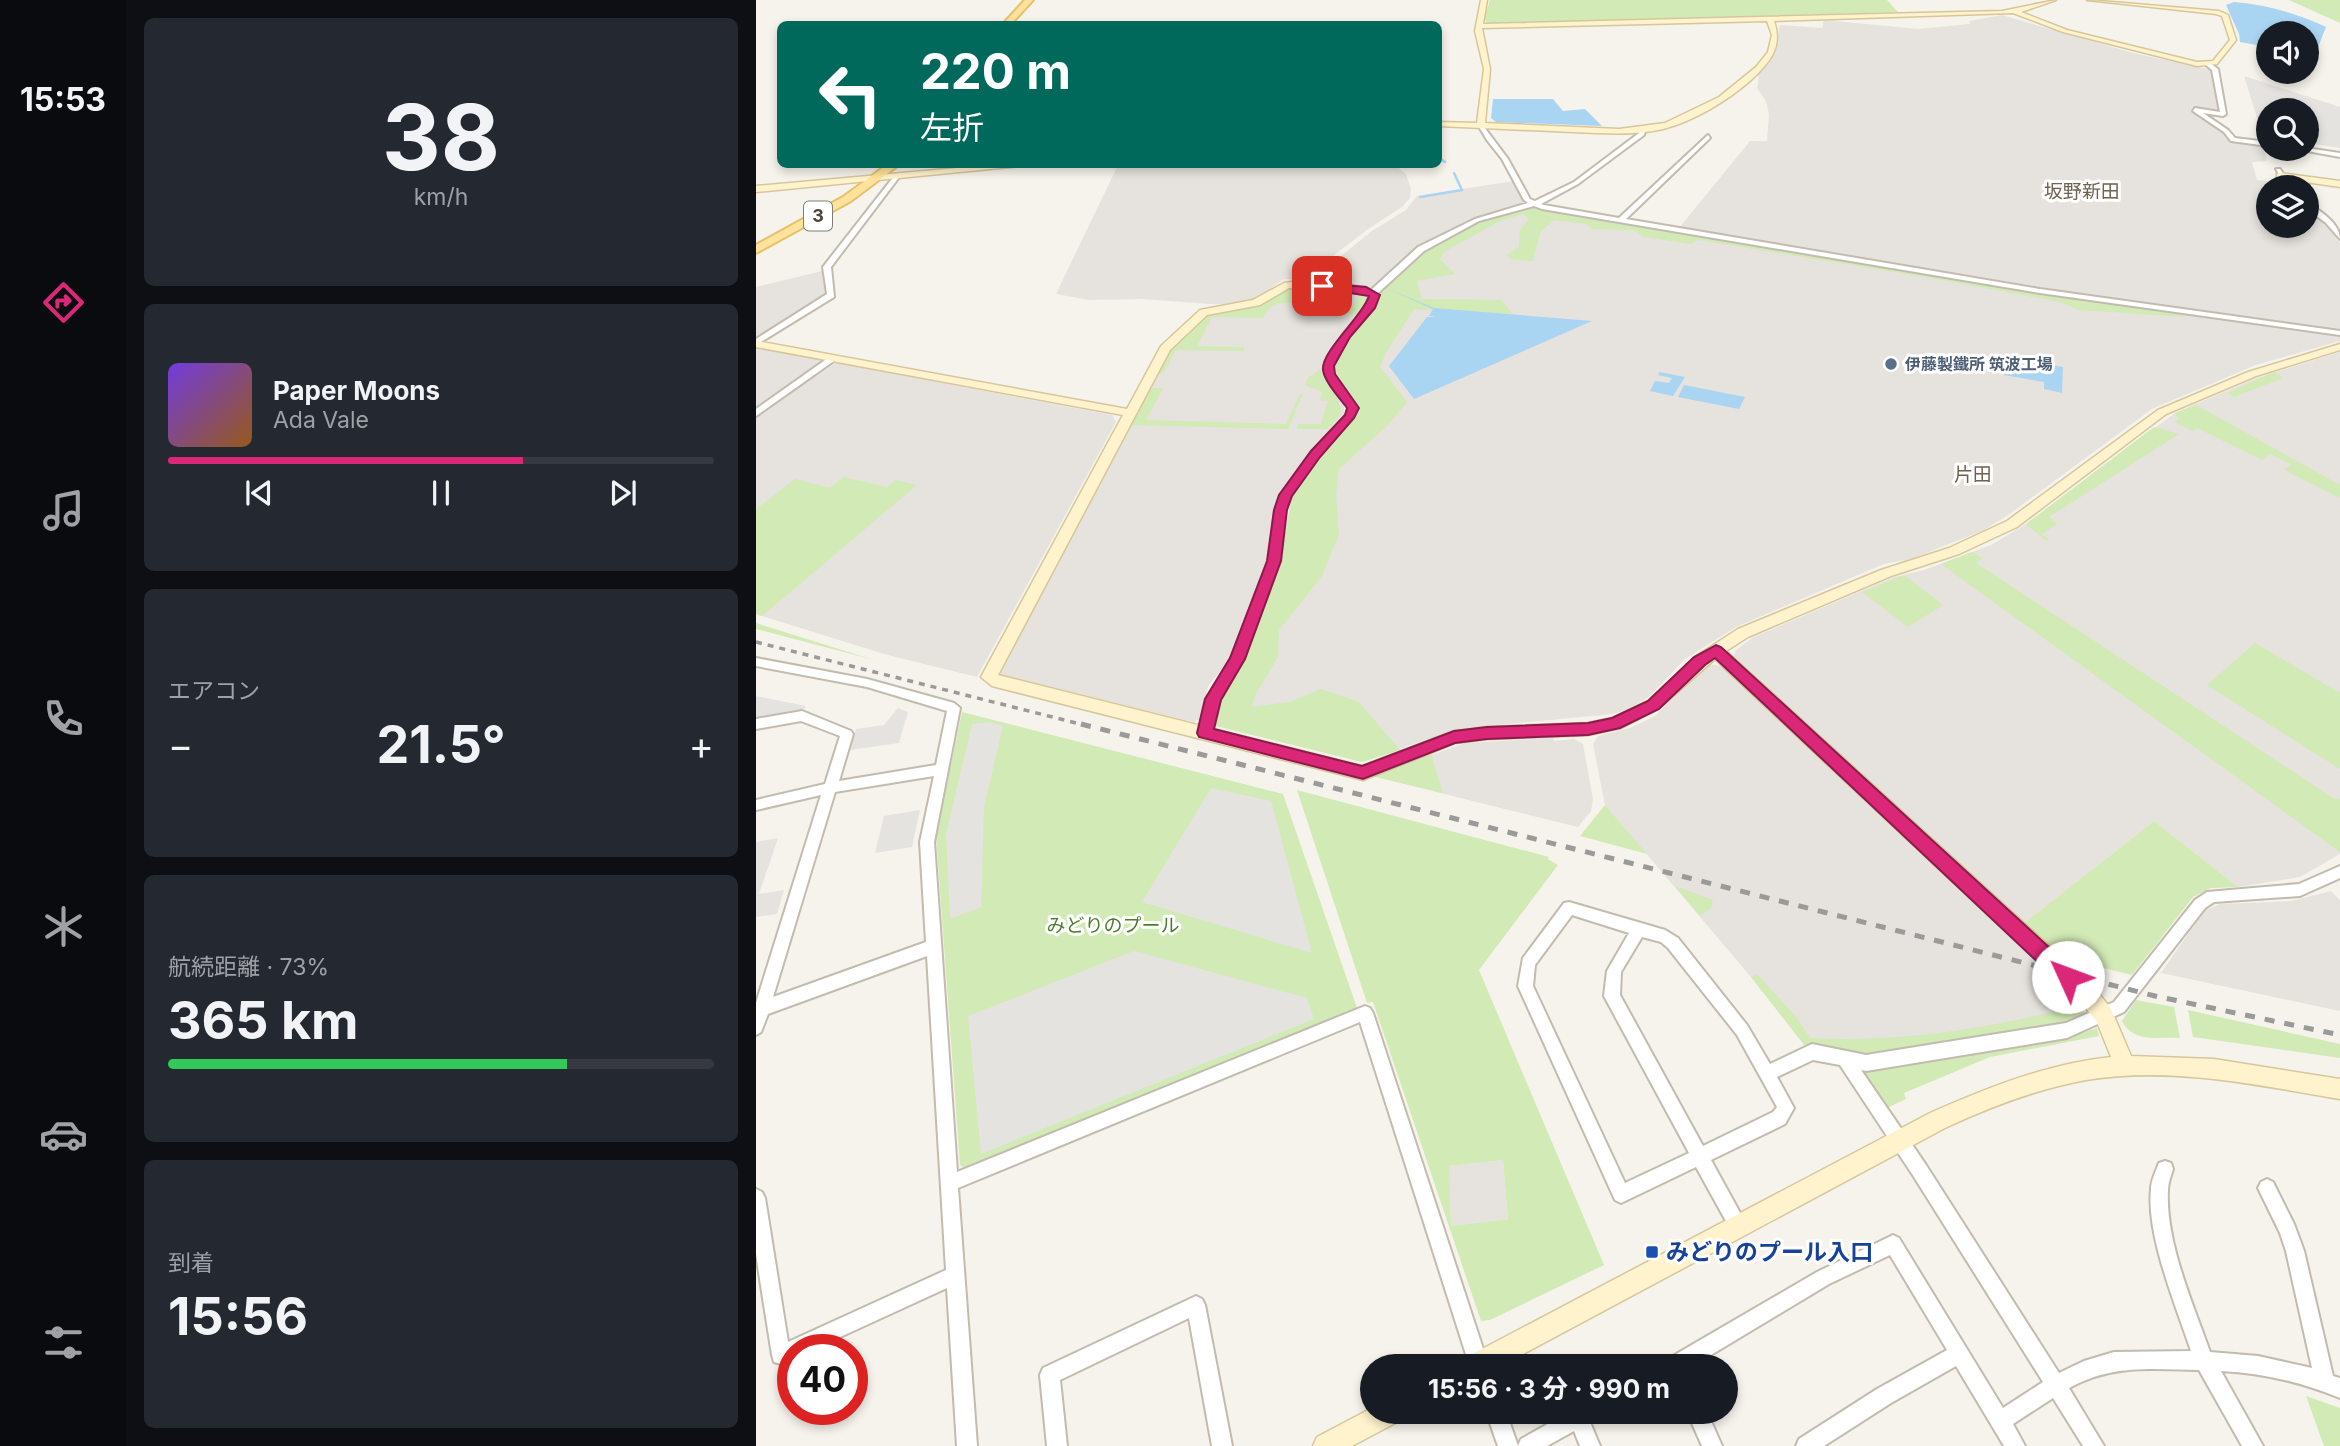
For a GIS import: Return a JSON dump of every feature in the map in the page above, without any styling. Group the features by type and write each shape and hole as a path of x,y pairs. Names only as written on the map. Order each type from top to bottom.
{"main road":[{"path":"1010,21 1028,0"},
{"path":"1020,21 1037,0"},
{"name":"3","path":"756,242 863,179 877,168"},
{"name":"3","path":"756,250 878,178 890,168"}],"street":[{"path":"1484,0 1479,26 1487,69 1481,125 1486,137 1503,156 1519,181 1527,200 1533,204 1871,263 2218,318 2340,333"},
{"path":"1479,26 2015,12 2053,0"},
{"path":"2090,0 2200,9 2223,14 2233,40 2217,61 2208,64"},
{"path":"1896,6 1906,15"},
{"path":"2015,12 2122,47 2208,64 2215,69 2224,114 2195,110 2226,131 2233,139 2256,143"},
{"path":"1442,124 1643,131 1669,125 1697,113 1744,84 1766,60 1770,50 1776,33 1770,19"},
{"path":"1205,733 1213,699 1237,659 1274,561 1280,510 1286,495 1353,408 1329,374 1328,366 1346,335 1370,308 1373,293 1421,250 1477,220 1533,204 1576,183 1643,134 1643,131"},
{"path":"1621,219 1707,137"},
{"path":"2319,152 2340,155"},
{"path":"756,189 990,168"},
{"path":"2279,173 2340,184"},
{"path":"756,344 831,295 827,267 897,176"},
{"path":"2319,215 2340,237"},
{"path":"1373,293 1313,285 1287,285 1256,303 1204,312 1165,348 989,677 997,682 1363,772 1454,737 1588,729 1615,724 1653,705 1700,661 1743,633 1886,573 1954,551 2012,524 2162,412 2252,374 2340,346"},
{"path":"756,344 1129,413"},
{"path":"756,413 834,358"},
{"path":"1716,651 2087,994 2104,1016 2126,1067"},
{"path":"756,662 867,683 954,708 927,842 967,1446"},
{"path":"756,724 802,716 847,734 759,1010 756,1027"},
{"path":"756,805 830,788 943,769"},
{"path":"1767,1074 1812,1052 1866,1063 2067,1030 2104,1016 2119,1007 2184,923 2200,904 2212,896 2300,890 2340,872"},
{"path":"1569,908 1665,937 1673,943 1742,1030 1767,1074 1786,1108 1779,1118 1621,1194 1525,986 1528,963 1569,908"},
{"path":"1639,929 1614,971 1612,996 1738,1226"},
{"path":"759,1010 935,946"},
{"path":"950,1183 1365,1013 1474,1354"},
{"path":"1844,1058 1920,1171 2094,1446"},
{"path":"1500,1354 1738,1226 1975,1102 2002,1091 2052,1077 2126,1067 2228,1071 2340,1089"},
{"path":"2165,1170 2159,1187 2160,1214 2172,1269 2204,1360 2253,1446"},
{"path":"2267,1188 2288,1230 2333,1385"},
{"path":"756,1198 778,1334"},
{"path":"1695,1354 1823,1278 1893,1244 2015,1446"},
{"path":"826,1334 957,1274"},
{"path":"1057,1446 1050,1375 1196,1305 1222,1446"},
{"path":"1806,1446 1884,1396 1959,1354"},
{"path":"2000,1421 2055,1387 2099,1364 2114,1361 2204,1360 2267,1368 2333,1385"},
{"path":"1326,1446 1367,1424"},
{"path":"1500,1424 1508,1446"},
{"path":"1528,1446 1568,1424"},
{"path":"1586,1424 1590,1446"},
{"path":"1702,1424 1712,1446"}],"shaded area":[{"path":"2002,15 2133,53 2212,70 2221,113 2205,111 2202,116 2225,132 2229,140 2256,144 2256,161 2267,161 2252,162 2256,176 2256,238 2319,238 2319,219 2340,243 2340,330 2169,308 1679,228 1750,141 1767,141 1769,114 1766,101 1757,88 1759,77 1756,74 1772,58 1780,25 1822,28 1824,20 1919,29 1970,24 1969,21"},
{"path":"2244,76 2256,80 2256,84 2269,84 2312,98 2256,98 2256,115"},
{"path":"2319,100 2340,107 2340,148 2319,145"},
{"path":"1117,168 1399,168 1406,174 1411,189 1410,198 1402,207 1368,229 1303,279 1284,279 1255,299 1236,304 1210,304 1142,299 1089,300 1056,294"},
{"path":"1514,181 1524,204 1468,222 1420,248 1375,288 1310,281 1372,231 1406,210 1417,196"},
{"path":"1533,207 1762,248 2173,313 2340,336 2340,341 2256,365 2152,409 2007,516 1982,531 1911,559 1884,564 1736,627 1685,659 1649,697 1629,709 1613,714 1457,729 1362,762 1216,726 1280,563 1292,496 1327,448 1360,411 1334,375 1334,364 1356,329 1375,309 1386,285 1479,222"},
{"path":"822,271 825,294 823,297 756,339 756,287"},
{"path":"1299,286 1363,293 1365,309 1344,332 1324,363 1325,376 1344,400 1344,416 1281,496 1267,567 1230,660 1208,686 1202,718 1194,722 1001,675 1000,670 1170,349 1204,315 1260,306 1285,289"},
{"path":"756,348 823,360 823,363 756,409"},
{"path":"2340,352 2340,854 2300,877 2238,887 2154,821 2024,923 1734,656 1735,651 1752,638 1894,577 1924,570 1991,545 2026,524 2175,413 2254,379"},
{"path":"836,363 1112,415 1116,422 977,677 884,654 756,614 756,416"},
{"path":"1708,664 1722,666 2082,1005 2084,1013 1879,1055 1805,1046 1751,977 1605,805 1593,744 1598,736 1630,728 1655,716"},
{"path":"756,696 806,706 802,712 756,720"},
{"path":"898,708 908,712 899,743 850,750 856,729 884,725"},
{"path":"988,722 1003,726 984,807 981,907 950,919 946,834 972,724"},
{"path":"1553,738 1554,741 1574,739 1583,744 1593,799 1591,811 1578,827 1372,776 1465,743"},
{"path":"1211,788 1271,801 1312,953 1142,902"},
{"path":"920,810 912,847 875,853 884,816"},
{"path":"778,838 759,894 784,890 777,914 756,917 756,842"},
{"path":"2331,891 2340,900 2340,1011 2161,973 2204,911 2220,904 2291,901"},
{"path":"1134,951 1307,998 1314,1019 981,1154 968,1016"},
{"path":"1503,1160 1508,1219 1451,1226 1448,1166"}],"green space":[{"path":"1490,0 1887,0 1898,12 1497,24 1488,23 1484,19"},
{"path":"2289,0 2340,0 2340,23"},
{"path":"1528,207 2185,317 2079,310 2060,302 1925,277 1698,240 1691,244 1644,237 1633,230 1592,229 1586,224 1554,220 1540,232 1533,261 1510,259 1507,255 1519,247 1520,230 1529,219 1523,214 1500,221 1444,252 1440,259 1455,274 1417,281 1422,299 1501,300 1513,314 1414,309 1385,354 1380,367 1407,402 1389,424 1339,469 1336,495 1339,534 1322,576 1279,630 1278,657 1251,707 1290,702 1321,689 1359,702 1400,750 1362,762 1216,726 1215,714 1225,688 1242,660 1280,563 1292,496 1327,448 1360,411 1334,375 1338,356 1372,312 1387,283 1417,256 1452,235"},
{"path":"1299,286 1315,289 1309,291 1303,301 1309,302 1308,304 1276,305 1266,312 1263,318 1212,317 1197,346 1245,347 1243,351 1176,350 1163,374 1157,374 1170,349 1204,315 1260,306 1285,289"},
{"path":"1327,291 1333,291 1327,307 1353,308 1360,292 1370,298 1360,315 1317,311"},
{"path":"1320,369 1338,401 1341,414 1328,429 1297,429 1298,424 1321,424 1328,401 1320,400 1322,392 1305,385 1308,378"},
{"path":"2274,372 2283,378 2234,397 2227,393"},
{"path":"1150,388 1163,388 1146,420 1286,424 1300,394 1303,394 1288,429 1130,425"},
{"path":"2196,405 2340,485 2340,498 2284,470 2291,464 2270,454 2262,460 2197,428 2193,431 2175,422 2179,419 2175,413"},
{"path":"2154,427 2179,434 2049,517 2057,524 2042,534 2049,540 2046,541 2026,524"},
{"path":"844,477 887,487 896,480 917,485 762,616 756,614 756,509 795,479 830,488"},
{"path":"1972,552 1982,558 1976,563 2333,798 2340,799 2340,852 1941,564"},
{"path":"1904,575 1943,605 1908,627 1862,592"},
{"path":"756,623 874,660 756,629"},
{"path":"2255,643 2340,693 2340,769 2207,685"},
{"name":"みどりのプール","path":"962,712 1283,794 1357,1008 965,1169 960,1165 936,836"},
{"path":"1431,754 1443,793 1372,776"},
{"path":"1297,790 1549,857 1548,859 1558,865 1479,970 1604,1265 1490,1320 1481,1321 1373,1002 1367,1003","holes":["1503,1160 1508,1219 1451,1226 1449,1166"]},
{"path":"1605,805 1647,854 1580,836"},
{"path":"2154,821 2238,887 2211,888 2193,897 2132,975 2066,959 2024,923"},
{"path":"1675,886 1713,900 1711,908 1700,916"},
{"path":"1757,974 1797,1018 1810,1038 1875,1038 1941,1033 2069,1008 2040,979 2054,979 2082,1005 2084,1013 2057,1025 1879,1055 1805,1046 1751,977"},
{"path":"2136,1000 2174,1007 2180,1038 2139,1036 2127,1028 2122,1021"},
{"path":"2188,1010 2340,1044 2340,1058 2193,1037"},
{"path":"2097,1028 2099,1036 1990,1057 1904,1093 1906,1099 1887,1108 1865,1077 1866,1071 2060,1040"},
{"path":"2306,1396 2340,1408 2340,1446 2324,1446"}],"water":[{"path":"2234,2 2258,5 2282,10 2311,21 2256,21 2256,45 2240,42 2226,5"},
{"path":"2319,24 2326,27 2319,45"},
{"path":"1493,99 1553,99 1563,111 1585,109 1602,126 1496,122 1491,118"},
{"path":"1386,288 1434,308 1592,321 1414,399 1389,366 1427,317 1436,317 1429,316 1433,309"},
{"path":"2014,365 2050,372 2051,365 2063,367 2062,393 2044,389 2044,382 2004,375 2004,371 2013,373"},
{"path":"1659,372 1685,377 1673,396 1650,391 1655,381 1669,383 1672,378 1658,375"},
{"path":"1684,385 1745,397 1739,409 1678,397"}],"waterway":[{"path":"1420,197 1462,190 1454,173"}],"railway":[{"path":"756,642 1088,726"},
{"path":"1081,724 2155,996 2340,1035"}],"place":[{"name":"伊藤製鐵所 筑波工場","path":"1891,364"},
{"name":"みどりのプール入口","path":"1652,1252"}],"district":[{"name":"坂野新田","path":"2082,191"},
{"name":"片田","path":"1973,474"}],"route":[{"path":"1322,286 1366,290 1375,297 1370,308 1346,335 1328,366 1329,374 1353,408 1286,495 1280,510 1274,561 1237,659 1213,699 1205,733 1363,772 1454,737 1588,729 1615,724 1653,705 1700,661 1716,651 2068,977"}]}
